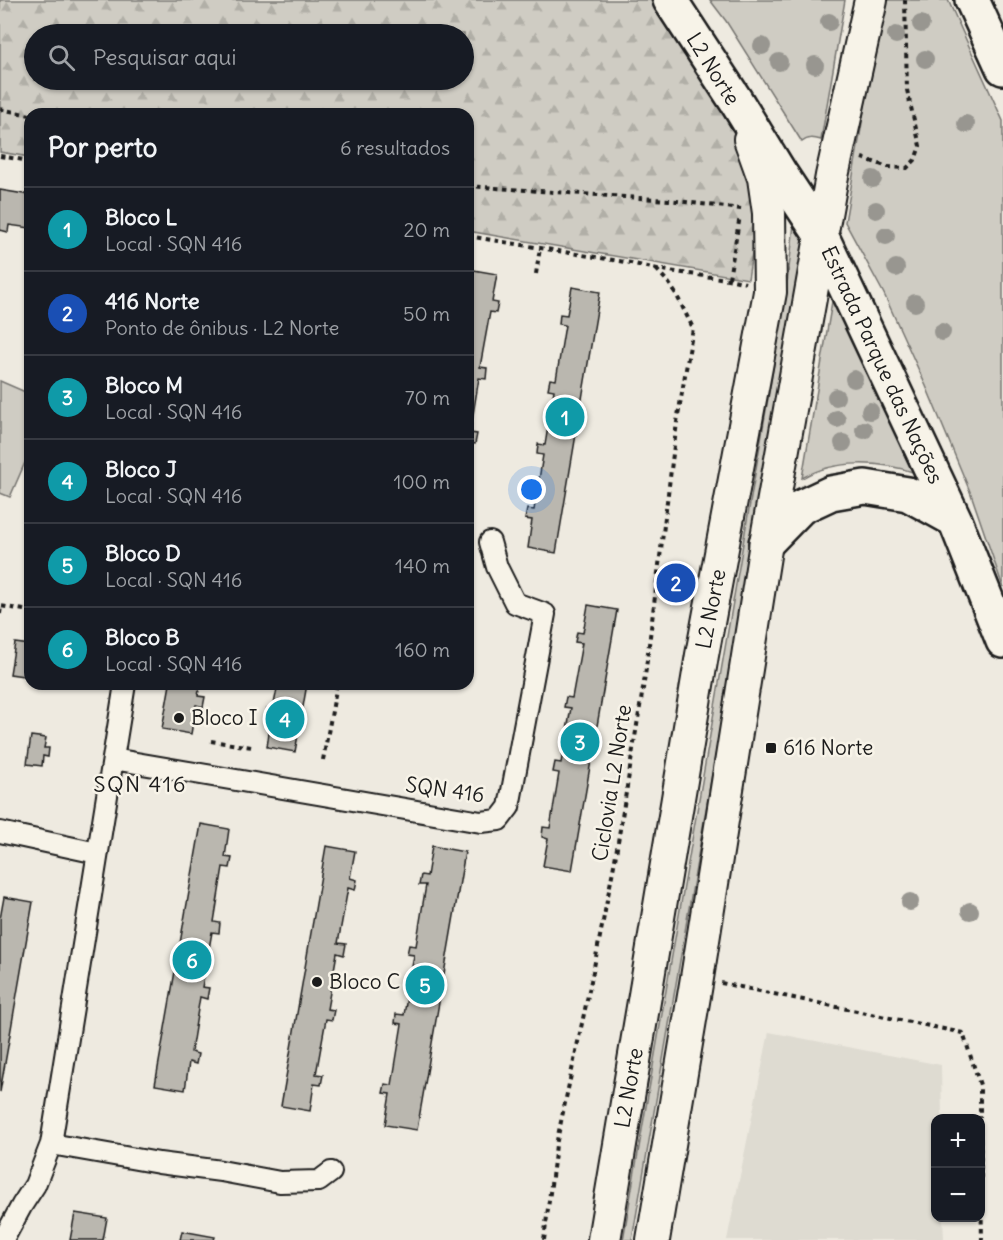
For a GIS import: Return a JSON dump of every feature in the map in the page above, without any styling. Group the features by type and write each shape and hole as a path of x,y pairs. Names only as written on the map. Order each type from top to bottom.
{"highway":[{"name":"L2 Norte","path":"670,0 736,101"},
{"path":"972,0 1003,68"},
{"name":"Estrada Parque das Nações","path":"736,101 821,235 955,520 1003,641"},
{"path":"766,543 801,507 831,493 865,487 908,494 955,520"}],"main road":[{"name":"L2 Norte","path":"653,1240 766,543 832,176 871,0"},
{"name":"L2 Norte","path":"604,1240 702,655 770,292 769,213 764,178 736,101"}],"street":[{"name":"SQN 416","path":"113,759 481,822 499,820 509,807 545,614 515,603 497,567 490,542"},
{"path":"3,1240 35,1185 51,1144 124,690"},
{"path":"0,832 97,854"},
{"path":"51,1144 280,1182 319,1181 332,1172"},
{"path":"0,1227 22,1205"}],"path":[{"path":"0,109 24,114"},
{"path":"0,156 24,160"},
{"path":"474,186 669,200 741,209 729,278"},
{"path":"474,237 699,276 729,278 747,284"},
{"path":"536,274 540,248"},
{"name":"Ciclovia L2 Norte","path":"544,1240 556,1145 615,860 645,676 677,422 693,328 668,282 656,268"},
{"path":"0,614 1,606 24,610"},
{"path":"323,760 336,690"},
{"path":"211,741 252,747"},
{"path":"697,978 963,1033 980,1085 980,1114"},
{"path":"981,1168 982,1240"}],"shaded area":[{"path":"769,1032 941,1065 942,1114 931,1114 931,1222 943,1222 944,1240 727,1240"}],"green space":[{"path":"0,0 661,0 685,34 712,96 743,147 751,171 755,233 748,279 474,232 474,108 24,108 24,156 0,152"},
{"path":"710,0 845,0 821,140 811,138 802,142 726,21"},
{"path":"883,0 948,0 1003,121 1003,587 971,494 926,386 884,294 845,222"},
{"path":"794,223 806,227 632,1240 623,1240 785,300"},
{"path":"835,284 916,473 888,466 858,464 829,468 802,478"},
{"path":"0,381 24,391 24,465 10,497 0,493"}],"building":[{"path":"0,190 24,194 24,227 9,225 8,232 0,230"},
{"path":"474,270 497,274 492,302 498,303 496,313 490,312 480,367 487,368 486,379 479,378 474,409"},
{"path":"572,287 600,292 556,553 528,548 532,520 525,519 527,509 534,510 543,455 537,454 538,444 545,445 554,390 548,389 550,379 556,380 565,325 559,324 560,314 567,315"},
{"path":"588,605 617,610 572,871 543,866 548,839 542,837 543,827 550,828 559,773 553,772 555,762 561,763 571,708 564,707 566,697 572,698 582,643 575,642 577,632 583,633"},
{"path":"15,643 24,644 24,676 10,674"},
{"name":"Bloco I","path":"169,690 199,690 198,696 205,697 203,707 196,705 191,734 162,729"},
{"path":"277,690 306,690 295,752 267,747 271,719 265,718 267,708 273,709"},
{"path":"31,736 46,738 44,748 49,748 48,757 43,756 42,766 27,764"},
{"path":"201,824 229,829 225,857 232,858 230,868 223,867 214,922 220,923 219,933 212,932 202,987 209,988 207,999 200,997 191,1052 198,1054 196,1064 189,1062 185,1090 155,1085"},
{"name":"Bloco C","path":"326,846 355,851 350,878 357,880 355,890 348,888 338,943 346,944 344,955 337,953 327,1009 334,1010 332,1020 326,1019 316,1074 323,1075 321,1085 314,1084 310,1111 281,1106"},
{"path":"432,846 465,852 417,1130 385,1125 390,1094 383,1093 385,1084 392,1085 402,1024 395,1023 396,1014 404,1015 414,955 407,954 409,945 416,946 426,885 419,885 421,875 427,876"},
{"path":"4,897 33,902 0,1092 0,919"},
{"path":"75,1213 107,1218 103,1240 70,1240"},
{"path":"182,1231 215,1237 214,1240 180,1240"}],"place":[{"name":"Bloco L","path":"565,417"},
{"name":"416 Norte","path":"676,583"},
{"name":"Bloco I","path":"179,718"},
{"name":"Bloco J","path":"285,719"},
{"name":"Bloco M","path":"580,742"},
{"name":"616 Norte","path":"771,748"},
{"name":"Bloco B","path":"192,960"},
{"name":"Bloco C","path":"317,982"},
{"name":"Bloco D","path":"425,985"}],"district":[{"name":"SQN 416","path":"140,784"}]}
